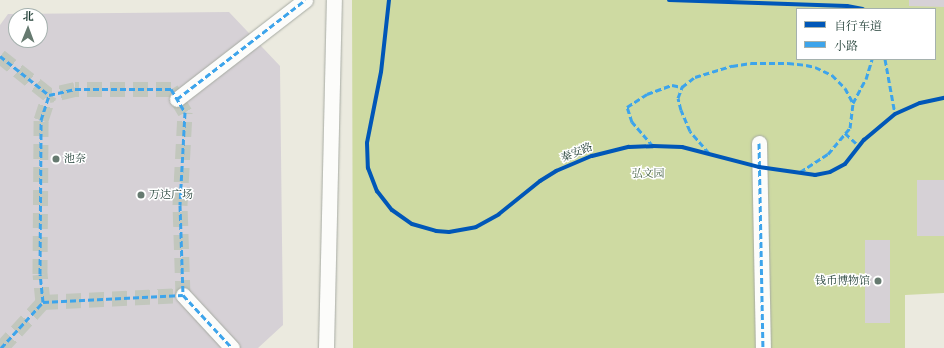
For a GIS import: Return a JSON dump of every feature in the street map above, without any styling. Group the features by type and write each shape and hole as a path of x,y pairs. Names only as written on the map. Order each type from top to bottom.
{"street":[{"path":"177,99 305,0"},
{"path":"326,348 334,0"},
{"path":"759,143 763,348"},
{"path":"183,295 232,348"}],"green space":[{"name":"弘文园","path":"352,0 944,0 944,293 905,295 905,348 353,348"}],"building":[{"path":"909,0 944,0 944,7 909,6"},
{"name":"万达广场","path":"229,12 280,66 283,325 258,348 0,348 0,25 8,14 8,48 48,48 48,14"},
{"path":"917,180 944,180 944,236 917,236"},
{"name":"钱币博物馆","path":"865,240 890,240 890,323 865,323"}],"tunnel":[{"path":"0,56 49,95"},
{"path":"1,348 43,302 183,295 180,205 185,112 171,89 75,89 49,95"},
{"path":"43,302 40,274 41,120 49,95"}],"marked path":[{"path":"177,99 305,0"},
{"path":"0,56 49,95"},
{"path":"800,172 828,154 850,128 853,103 866,79 872,60"},
{"path":"885,60 895,114"},
{"path":"709,153 690,131 681,110 678,98 682,87 695,77 732,66 751,63 788,63 806,65 815,67 832,75 845,88 853,103"},
{"path":"653,146 632,122 627,107 647,94 672,85 682,87"},
{"path":"49,95 75,89 171,89 185,112 180,205 183,295 232,348"},
{"path":"43,302 40,274 41,120 49,95"},
{"path":"845,133 859,146"},
{"path":"759,143 763,348"},
{"path":"1,348 43,302 183,295"}],"cycle path":[{"name":"秦安路","path":"389,0 381,72 367,143 368,168 377,191 392,210 412,224 436,231 449,232 476,227 499,214 540,181 556,171 592,156 629,147 682,147 759,167 815,175 830,172 845,164 864,140 895,114 920,103 944,98"},
{"path":"669,0 847,6 858,8"}],"place":[{"name":"池奈","path":"56,159"},
{"name":"万达广场","path":"141,195"},
{"name":"钱币博物馆","path":"878,281"}]}
